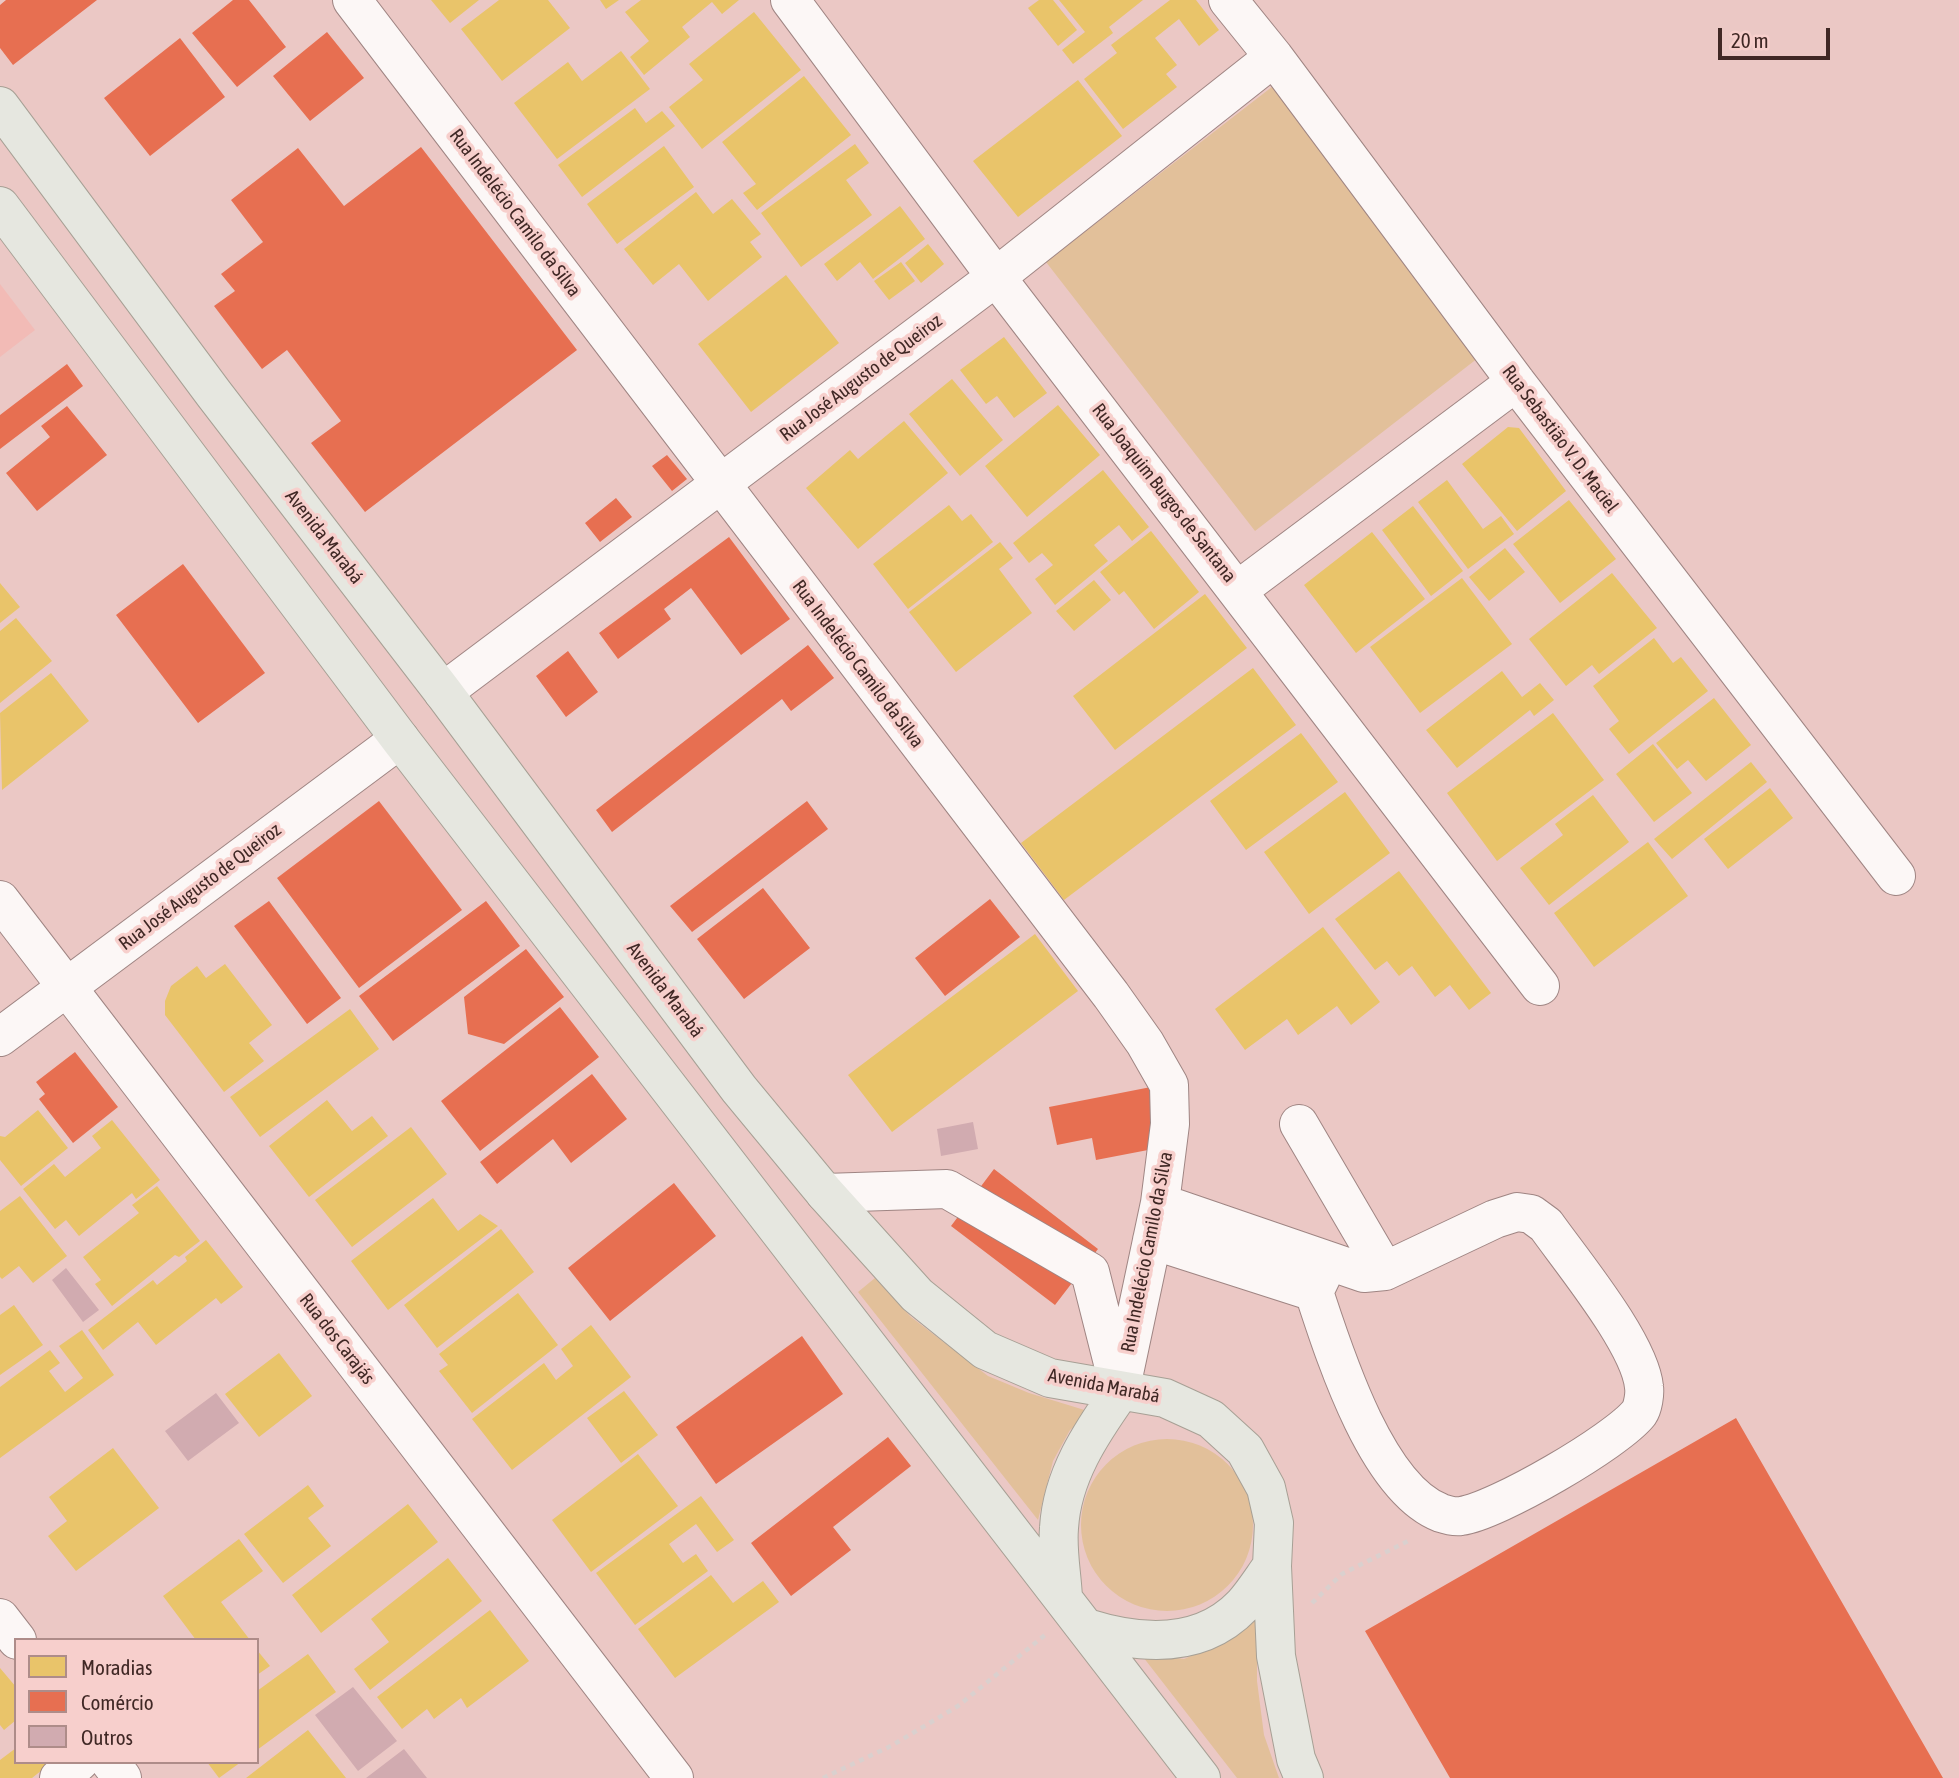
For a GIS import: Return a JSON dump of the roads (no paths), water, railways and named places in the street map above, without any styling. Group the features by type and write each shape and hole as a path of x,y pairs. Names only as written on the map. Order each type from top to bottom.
{"main road":[{"name":"Avenida Marabá","path":"0,106 214,394 443,692 738,1089 825,1193 917,1295 985,1350 1050,1378 1165,1398 1211,1419 1245,1450 1266,1488 1272,1511 1276,1656 1296,1759 1304,1778"},
{"path":"0,206 400,738 1201,1778"},
{"path":"1074,1612 1058,1531 1062,1500 1084,1445 1120,1392"},
{"path":"1074,1612 1129,1639 1186,1639 1219,1625 1243,1604 1272,1566"}],"street":[{"name":"Rua Indelécio Camilo da Silva","path":"352,0 1111,995 1144,1042 1169,1085 1170,1124 1160,1203 1120,1392"},
{"name":"Rua Joaquim Burgos de Santana","path":"790,0 996,277 1540,986"},
{"name":"Rua Sebastião V. D. Maciel","path":"1228,0 1274,57 1516,382 1896,876"},
{"name":"Rua José Augusto de Queiroz","path":"443,692 996,277 1274,57"},
{"path":"1238,590 1516,382"},
{"name":"Rua José Augusto de Queiroz","path":"0,1037 400,738"},
{"name":"Rua dos Carajás","path":"0,900 674,1778"},
{"path":"1299,1124 1385,1271"},
{"path":"825,1193 947,1189 1090,1272 1120,1392"},
{"path":"1160,1203 1321,1277"},
{"path":"1152,1240 1321,1277 1385,1271 1495,1219 1517,1212 1531,1214 1546,1225 1620,1331 1640,1365 1645,1390 1641,1411 1622,1429 1510,1499 1458,1517 1439,1513 1419,1500 1400,1480 1375,1444 1340,1372 1321,1277"},
{"path":"0,1618 15,1638"},
{"path":"59,1778 76,1764"}]}
